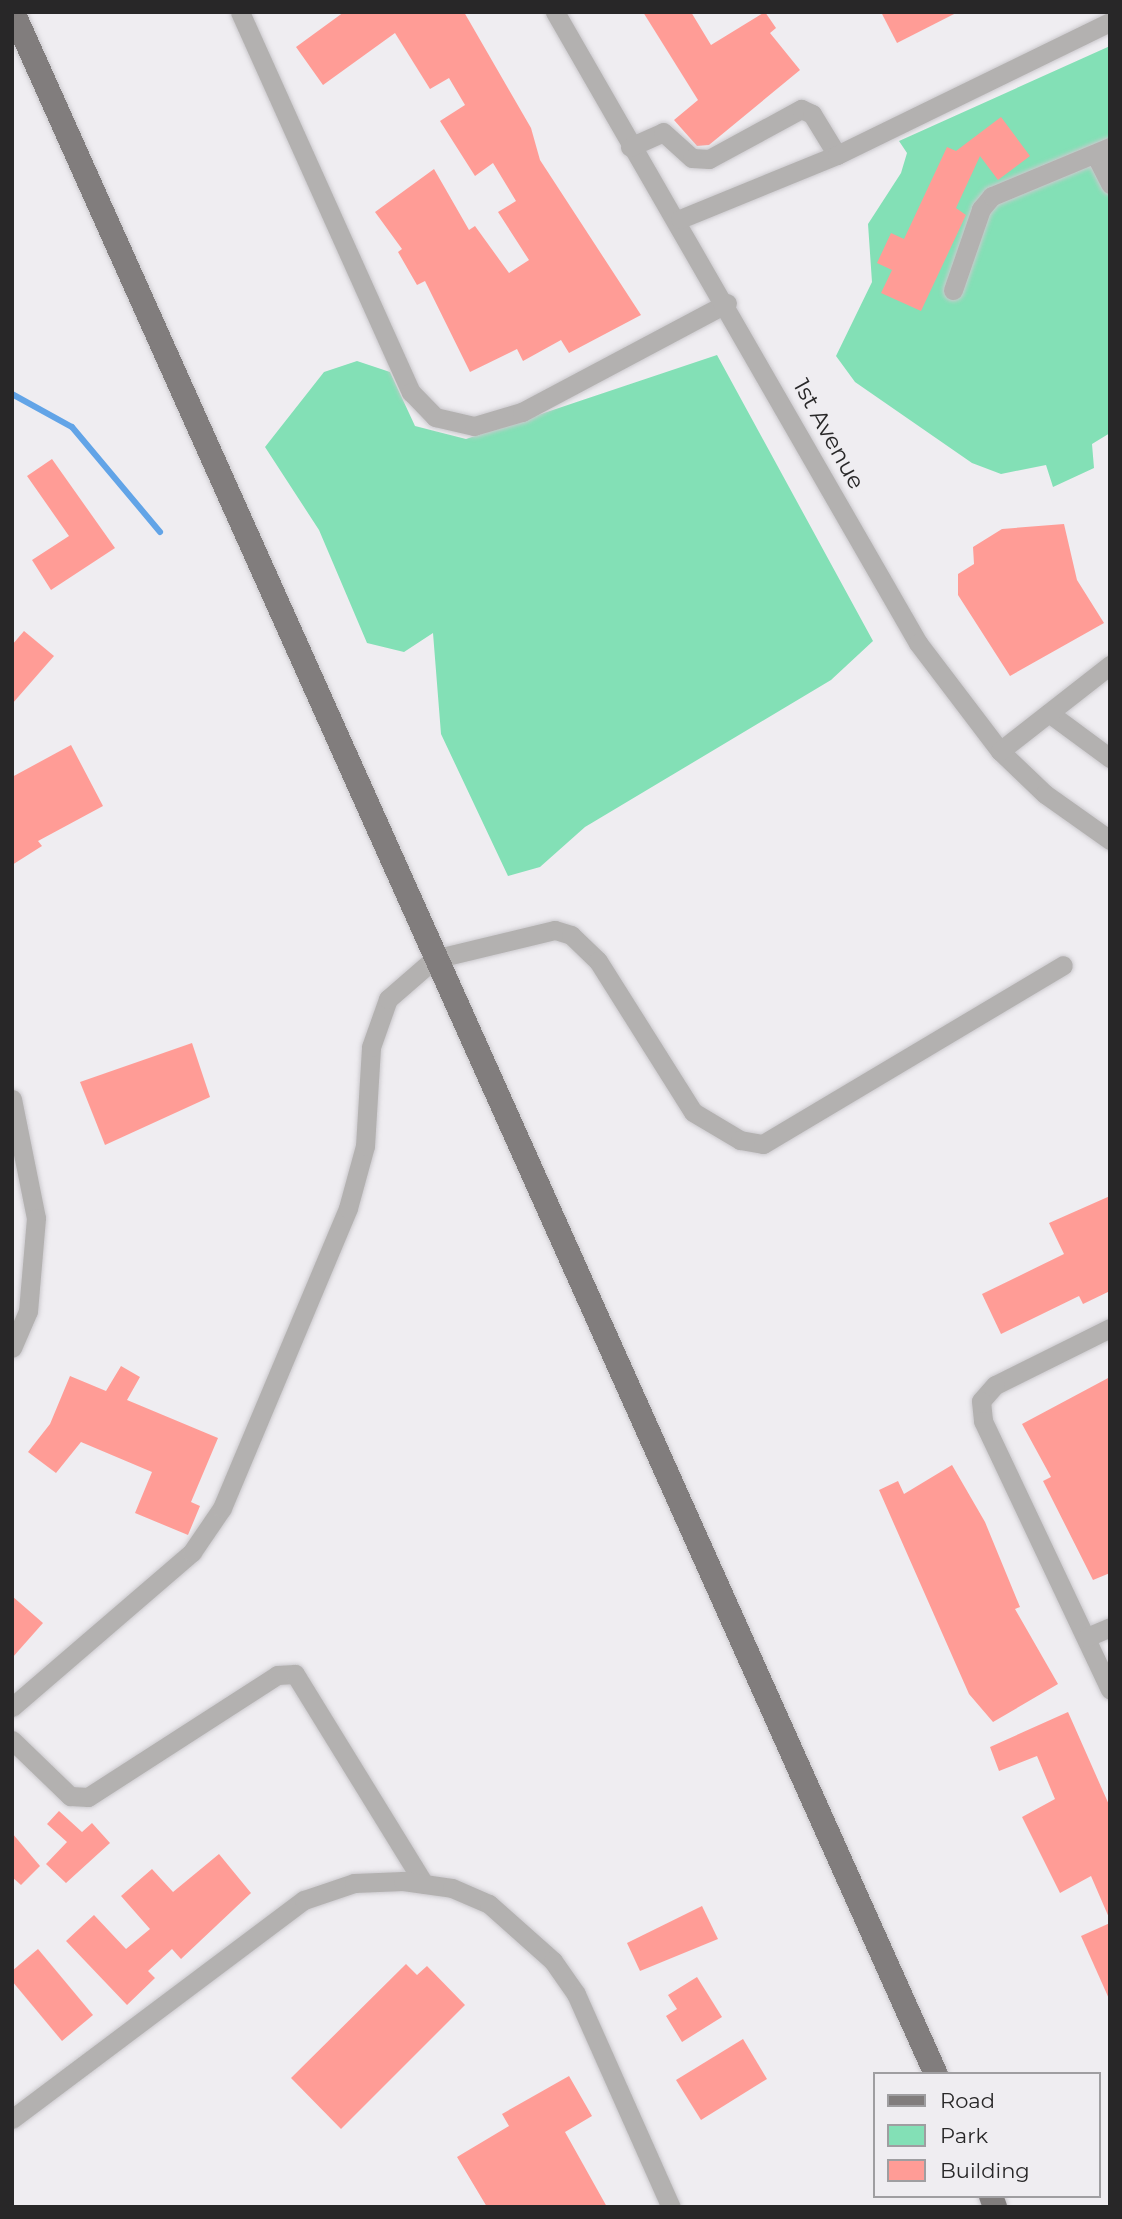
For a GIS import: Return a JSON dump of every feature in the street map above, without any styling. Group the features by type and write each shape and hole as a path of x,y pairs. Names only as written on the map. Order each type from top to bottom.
{"main road":[{"path":"13,12 433,959 935,2072"}],"street":[{"path":"240,12 411,392 435,417 474,426 522,412 727,303"},
{"name":"1st Avenue","path":"555,12 630,147 680,219 918,643 1000,751 1045,794 1110,840"},
{"path":"680,219 837,155 1110,22"},
{"path":"630,147 663,132 692,158 709,159 801,109 812,114 837,155"},
{"path":"953,289 981,209 992,196 1103,150 1110,184"},
{"path":"1000,751 1110,665"},
{"path":"1049,713 1110,758"},
{"path":"12,1707 192,1552 222,1508 348,1209 365,1146 371,1047 388,999 433,959 555,930 571,935 598,961 693,1112 740,1140 763,1144 1063,965"},
{"path":"12,1100 36,1218 27,1311 12,1348"},
{"path":"1110,1328 995,1385 982,1401 984,1421 1110,1690"},
{"path":"1087,1637 1110,1627"},
{"path":"12,1740 71,1796 88,1797 277,1675 295,1674 424,1884"},
{"path":"12,2119 304,1900 354,1883 424,1884 489,1904 552,1961 576,1994 668,2206"}],"green space":[{"path":"1110,46 1110,433 1092,444 1094,468 1053,487 1046,465 1001,474 972,463 855,382 836,356 872,282 868,224 901,173 907,153 899,141"},
{"path":"717,355 873,641 831,680 585,827 540,867 508,876 441,734 433,633 404,652 367,643 319,530 265,447 324,372 357,361 390,372 415,426 466,439"}],"building":[{"path":"344,12 464,12 531,128 540,160 641,315 569,353 561,340 523,361 517,349 470,372 425,281 417,285 398,252 402,249 375,212 434,169 469,230 475,226 509,273 529,260 498,212 516,201 493,163 475,176 440,121 465,105 449,78 430,89 395,33 323,85 296,47"},
{"path":"643,12 691,12 711,45 765,12 776,28 770,33 800,70 709,145 697,146 674,120 698,100"},
{"path":"881,12 958,12 897,43"},
{"path":"1001,117 1030,156 998,180 980,156 956,208 966,215 921,311 881,293 892,270 877,263 891,233 904,239 947,147 956,151"},
{"path":"52,459 115,548 51,590 32,560 69,536 27,476"},
{"path":"1064,524 1077,580 1104,623 1010,676 958,595 958,574 974,564 973,547 1002,529"},
{"path":"24,631 54,656 12,704 12,645"},
{"path":"71,745 103,806 38,841 42,846 12,865 12,777"},
{"path":"192,1043 210,1097 105,1145 80,1082"},
{"path":"1110,1196 1110,1291 1083,1304 1079,1296 1001,1334 982,1294 1064,1254 1049,1223"},
{"path":"121,1366 140,1377 127,1400 218,1438 191,1502 200,1506 188,1535 135,1513 152,1472 81,1442 56,1473 28,1452 50,1424 70,1376 106,1391"},
{"path":"1110,1377 1110,1573 1093,1580 1043,1481 1051,1477 1022,1424"},
{"path":"952,1465 985,1522 1020,1607 1015,1609 1058,1684 993,1722 969,1694 879,1490 898,1481 904,1494"},
{"path":"12,1596 43,1623 12,1658"},
{"path":"1068,1712 1110,1807 1110,1920 1091,1876 1060,1893 1022,1817 1055,1799 1037,1756 999,1771 990,1747"},
{"path":"59,1811 82,1832 92,1823 110,1843 66,1883 46,1864 67,1842 47,1824"},
{"path":"12,1833 40,1866 21,1885 12,1877"},
{"path":"219,1854 251,1893 181,1959 172,1949 148,1971 155,1978 127,2005 66,1941 94,1915 126,1949 150,1929 121,1896 152,1869 173,1892"},
{"path":"702,1906 718,1939 640,1971 627,1943"},
{"path":"1110,1923 1110,2001 1081,1936"},
{"path":"38,1949 93,2015 62,2041 12,1981 12,1971"},
{"path":"406,1964 417,1975 427,1966 465,2005 341,2129 291,2078"},
{"path":"697,1977 722,2017 682,2042 666,2016 677,2009 668,1995"},
{"path":"743,2039 767,2079 701,2120 676,2080"},
{"path":"569,2076 592,2116 565,2132 607,2207 487,2207 457,2157 509,2126 502,2114"}],"waterway":[{"path":"12,394 72,427 160,532"}]}
